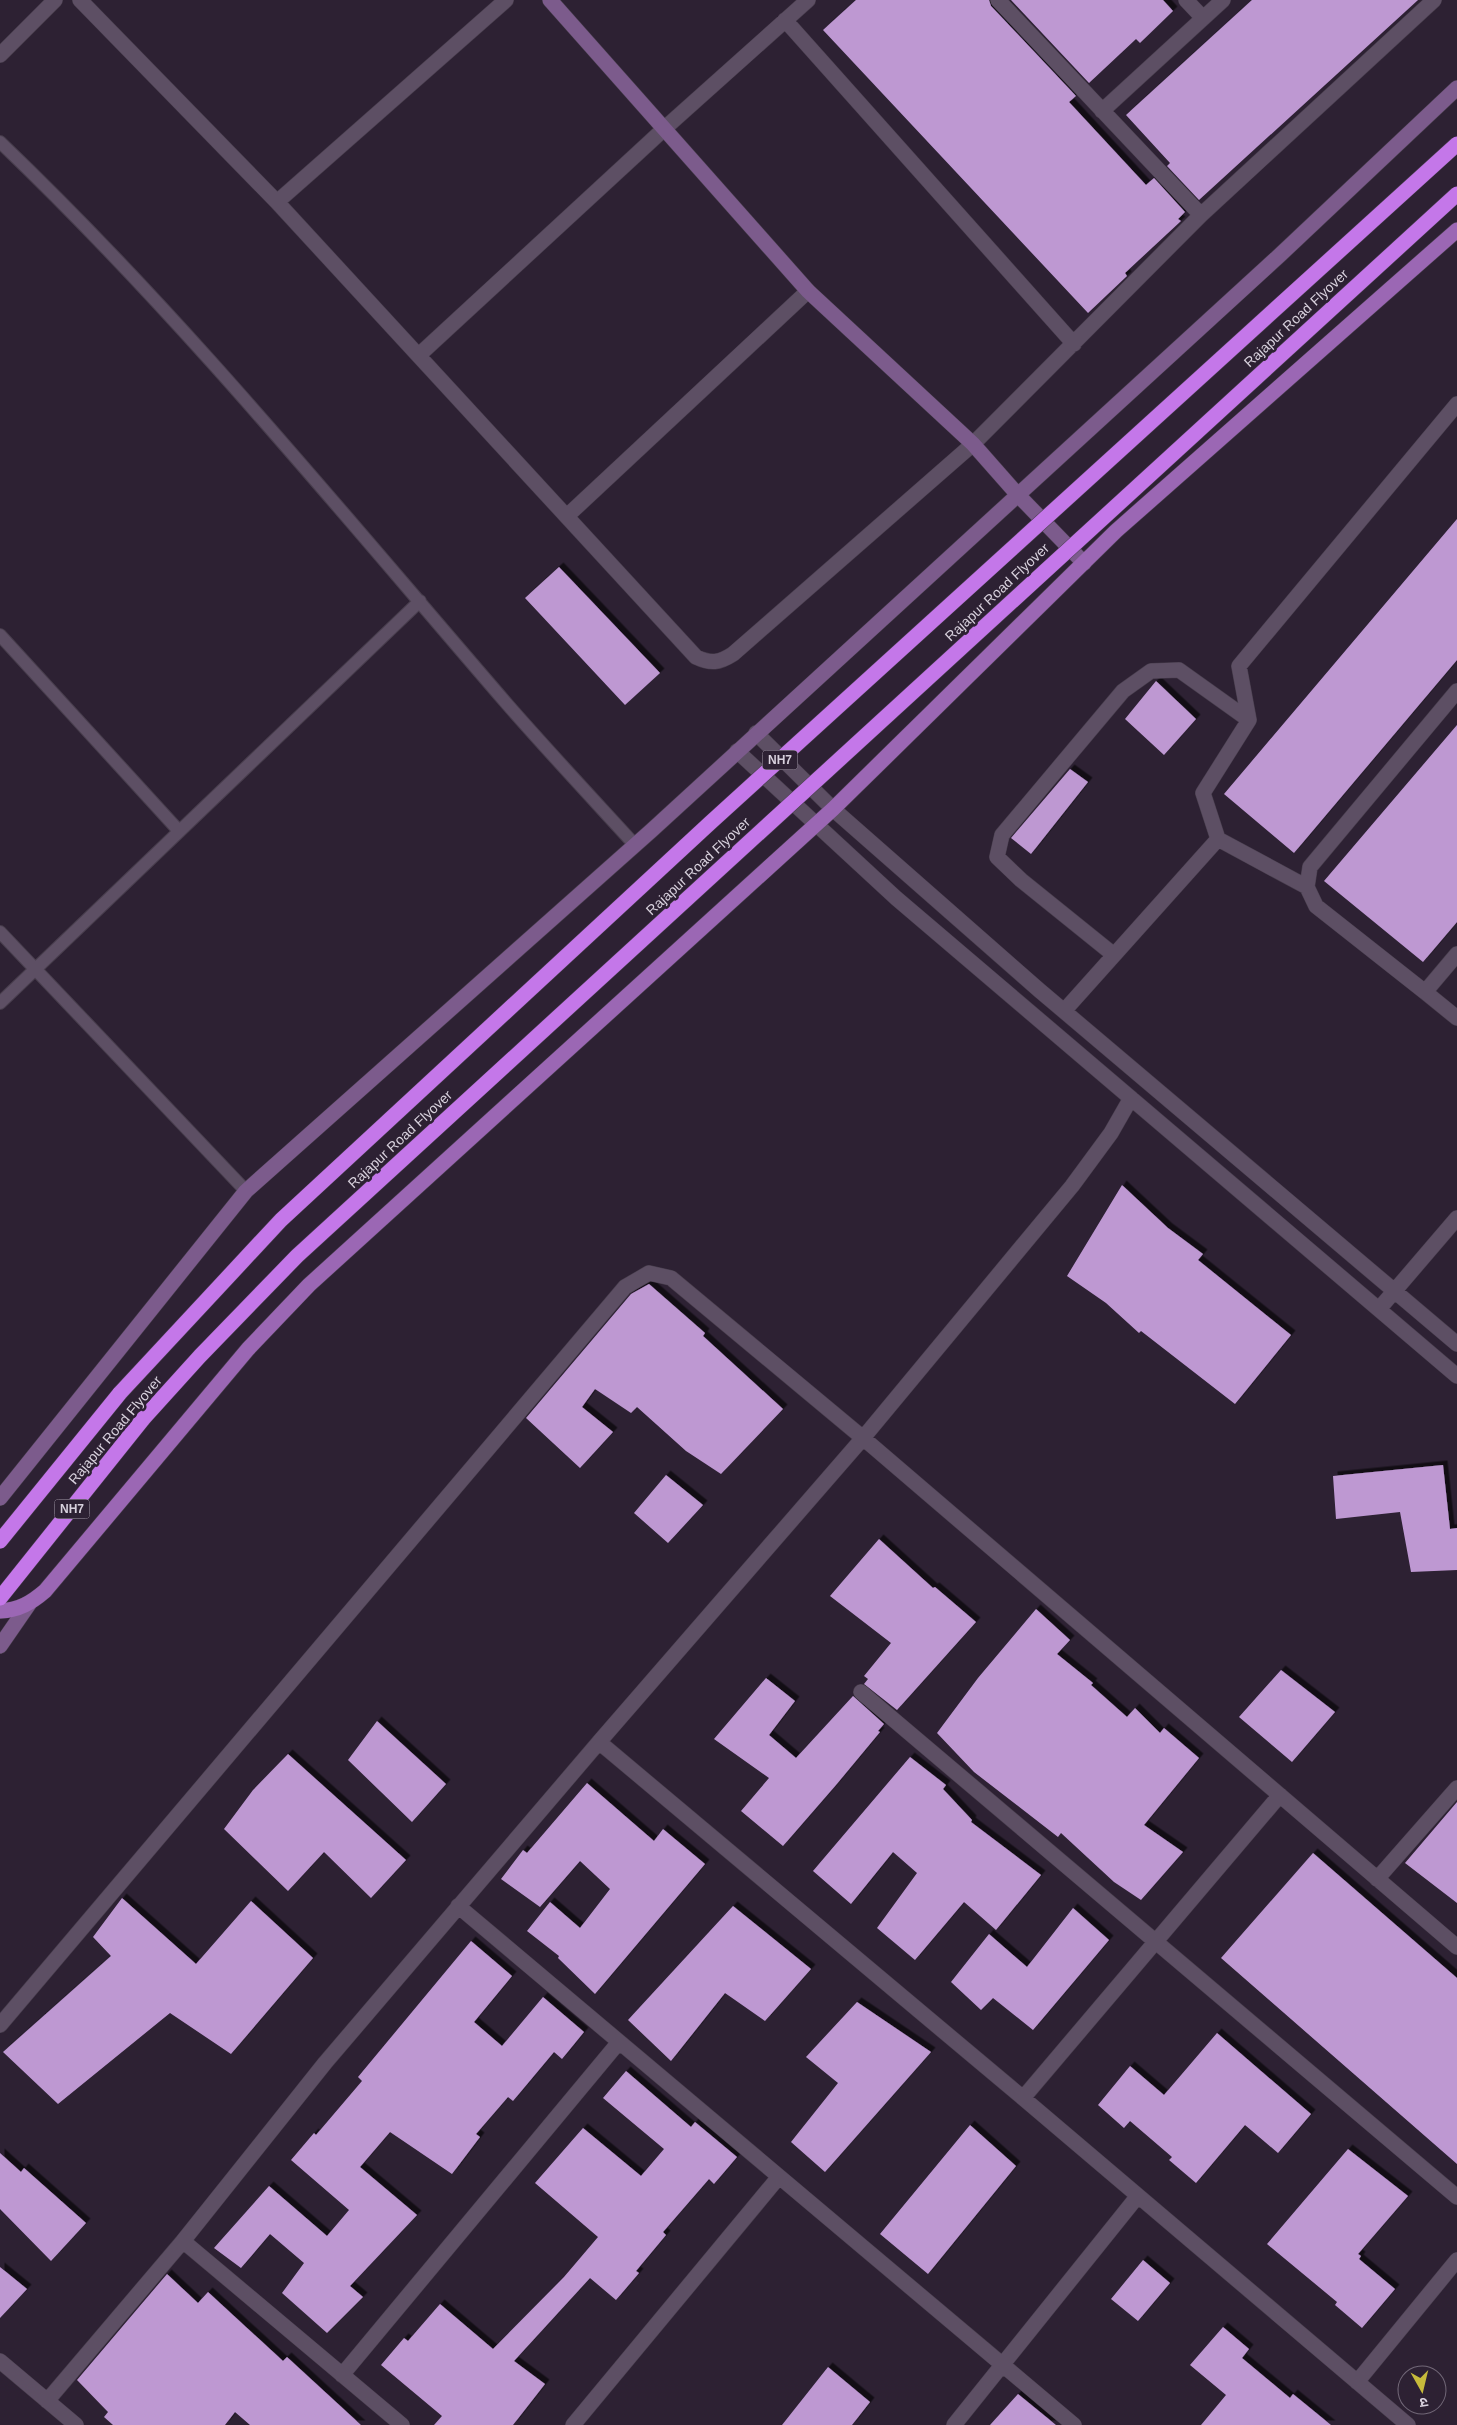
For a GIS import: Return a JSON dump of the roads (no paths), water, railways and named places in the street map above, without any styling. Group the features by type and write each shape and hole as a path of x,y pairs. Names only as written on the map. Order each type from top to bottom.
{"highway":[{"name":"Rajapur Road Flyover","path":"0,1540 120,1393 225,1277 281,1220 724,810 1457,144"},
{"name":"Rajapur Road Flyover","path":"0,1598 143,1419 200,1356 297,1256 1457,194"}],"main road":[{"path":"0,1611 11,1610 29,1604 45,1591 248,1348 310,1285 828,803 1116,531 1457,230"}],"street":[{"path":"0,55 55,0"},
{"path":"80,0 278,202 696,657 708,663 722,661 733,654 973,444 1201,215 1434,0"},
{"path":"278,202 506,0"},
{"path":"550,0 600,59 665,128 808,291 973,444 1018,495 1084,563"},
{"path":"419,355 665,128 808,0"},
{"path":"998,0 1201,215"},
{"path":"1186,0 1203,18"},
{"path":"1102,110 1223,0"},
{"path":"785,20 1074,344"},
{"path":"0,1498 246,1191 635,845 1281,254 1457,88"},
{"path":"567,516 808,291"},
{"path":"1457,404 1239,666 1249,720 1203,794 1218,839 1306,887 1316,906 1457,1018"},
{"path":"1114,955 1021,880 997,857 1002,835 1123,691 1151,670 1179,670 1249,720"},
{"path":"1306,887 1310,867 1457,691"},
{"path":"756,733 828,803 1064,1011 1457,1344"},
{"path":"738,750 896,898 1457,1376"},
{"path":"1064,1011 1218,839"},
{"path":"1425,992 1457,954"},
{"path":"47,2400 183,2241 325,2062 863,1438 1072,1186 1111,1134 1131,1098"},
{"path":"1378,1309 1457,1218"},
{"path":"0,2025 625,1287 649,1273 671,1278 863,1438 1457,1947"},
{"path":"0,1646 29,1604"},
{"path":"861,1692 1457,2197"},
{"path":"599,1742 1408,2425"},
{"path":"1377,1879 1457,1788"},
{"path":"1023,2098 1280,1795"},
{"path":"458,1906 778,2178 1074,2425"},
{"path":"342,2375 619,2042"},
{"path":"573,2425 778,2178"},
{"path":"954,2425 1137,2197"},
{"path":"183,2241 402,2425"},
{"path":"1357,2382 1457,2260"},
{"path":"0,2360 76,2425"}],"lane":[{"path":"0,142 135,278 236,387 509,706 635,845"},
{"path":"0,1003 420,601"},
{"path":"0,635 179,832"},
{"path":"0,932 34,970 246,1191"}]}
